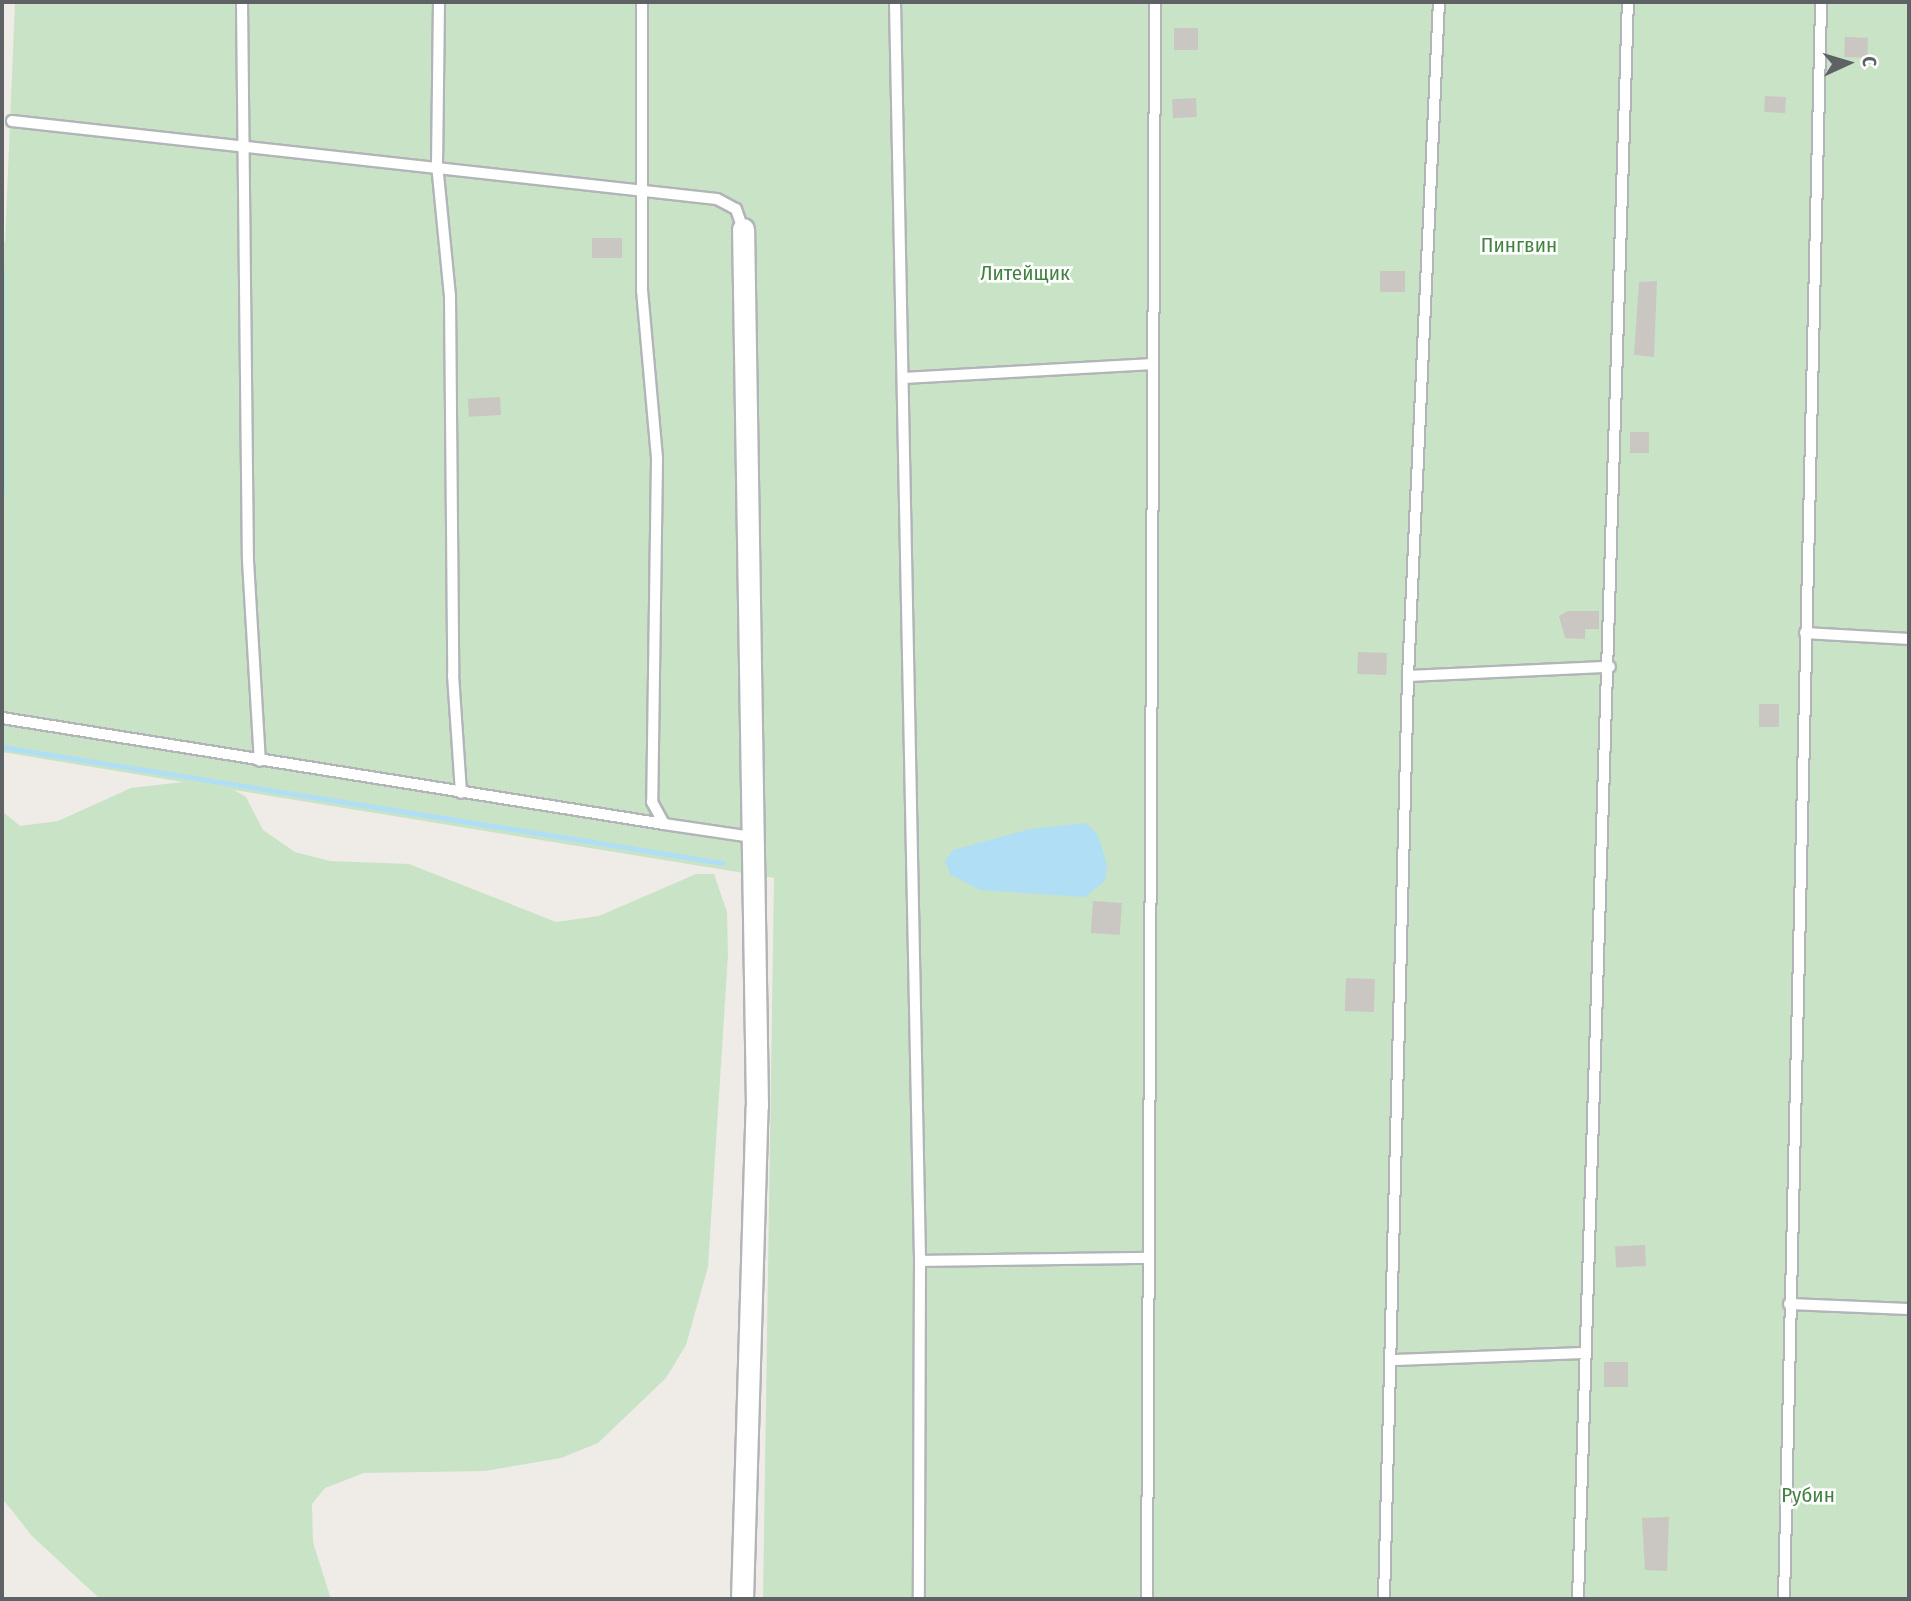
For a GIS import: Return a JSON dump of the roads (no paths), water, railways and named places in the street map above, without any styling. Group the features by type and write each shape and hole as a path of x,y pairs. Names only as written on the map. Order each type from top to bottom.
{"street":[{"path":"742,1599 757,1106 743,229"}],"lane":[{"path":"242,2 248,561 260,761"},
{"path":"439,2 437,164 450,297 453,675 461,793"},
{"path":"642,2 646,190 642,290 657,459 652,802 664,824"},
{"path":"895,2 920,1261 919,1599"},
{"path":"1147,1599 1155,2"},
{"path":"1384,1599 1393,1360 1408,676 1439,2"},
{"path":"1578,1599 1584,1353 1610,667 1629,2"},
{"path":"1784,1599 1821,2"},
{"path":"12,121 437,164 462,174 646,190 718,200 736,209 743,229"},
{"path":"904,378 1153,364"},
{"path":"1805,633 1909,639"},
{"path":"1408,676 1610,667"},
{"path":"2,718 461,793 752,837"},
{"path":"920,1261 1149,1258"},
{"path":"1789,1304 1909,1309"},
{"path":"1393,1360 1584,1353"}],"water":[{"path":"1086,823 1098,835 1107,865 1105,881 1085,897 980,890 950,874 945,861 953,850 1030,829"}],"waterway":[{"path":"2,270 2,494"},
{"path":"2,747 723,863"}],"park label":[{"name":"Пингвин","path":"1519,245"},
{"name":"Литейщик","path":"1025,273"},
{"name":"Рубин","path":"1808,1495"}]}
